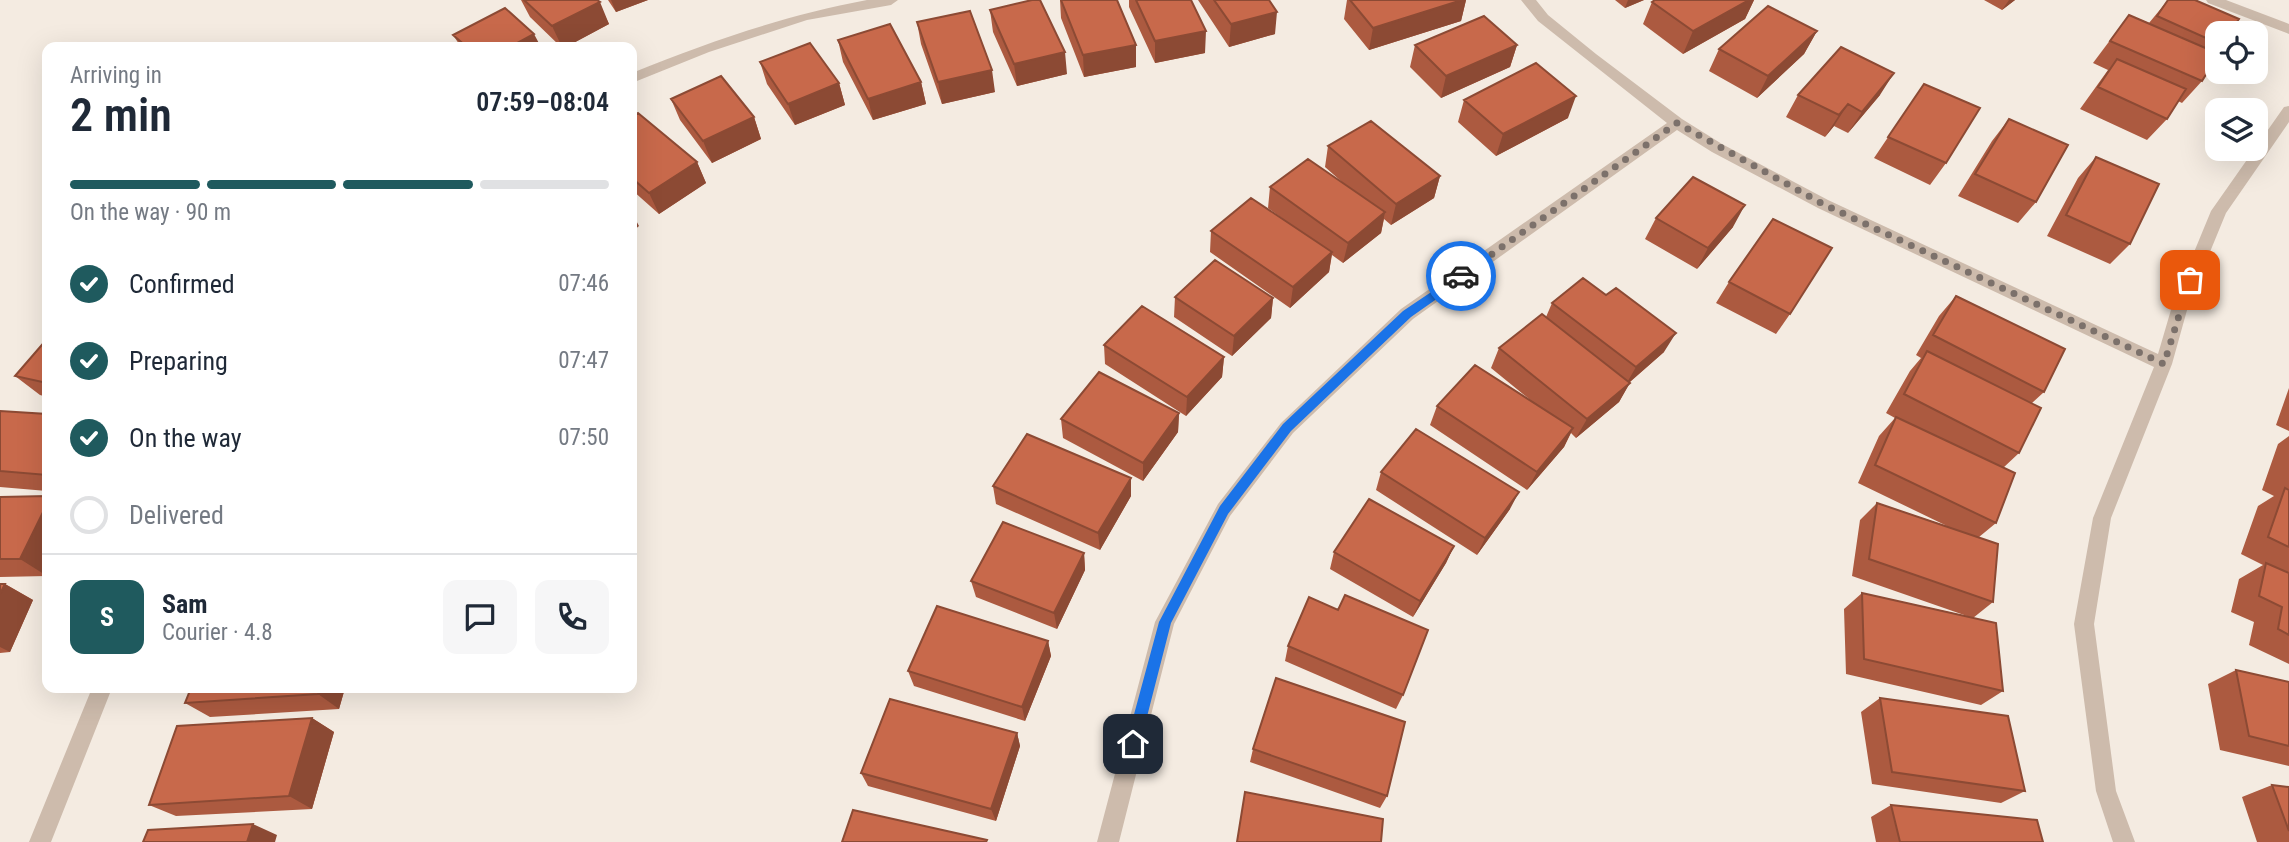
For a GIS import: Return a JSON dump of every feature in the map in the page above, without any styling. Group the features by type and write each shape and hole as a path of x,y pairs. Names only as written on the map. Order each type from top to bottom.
{"street":[{"path":"637,76 704,49 805,16 891,0"},
{"path":"1528,0 1544,18 1591,57 1677,123 1823,204 2164,364"},
{"path":"2213,0 2289,29"},
{"path":"2124,842 2106,791 2084,624 2102,518 2164,364 2181,303 2219,211 2289,111"},
{"path":"1108,842 1165,622 1224,510 1287,428 1407,314 1677,123"},
{"path":"40,842 100,693"}],"building":[{"path":"524,0 597,0 600,2 552,26"},
{"path":"1040,0 1065,52 1014,64 990,10"},
{"path":"1061,0 1117,0 1136,45 1083,55"},
{"path":"1136,0 1191,0 1206,31 1155,41"},
{"path":"1214,0 1269,0 1277,12 1231,24"},
{"path":"1350,0 1462,0 1373,28"},
{"path":"1749,0 1693,31 1652,2"},
{"path":"2168,0 2195,0 2239,19 2205,21 2205,38 2157,16"},
{"path":"1768,6 1817,31 1768,76 1719,49"},
{"path":"505,8 534,34 519,42 461,42 453,35"},
{"path":"970,11 992,70 938,82 917,22"},
{"path":"2129,15 2205,48 2205,76 2202,81 2110,41"},
{"path":"1484,16 1517,45 1446,76 1415,45"},
{"path":"890,24 921,82 868,99 838,40"},
{"path":"810,43 839,83 788,104 760,62"},
{"path":"1841,47 1894,73 1862,112 1848,104 1839,115 1798,95"},
{"path":"2117,59 2186,89 2167,119 2098,87"},
{"path":"1536,63 1576,96 1503,134 1464,100"},
{"path":"721,76 754,117 703,141 671,99"},
{"path":"1924,84 1980,108 1946,163 1888,137"},
{"path":"637,114 697,162 649,193 637,182"},
{"path":"2009,119 2068,145 2036,202 1975,174"},
{"path":"1371,121 1440,176 1396,204 1328,146"},
{"path":"2096,157 2159,184 2130,244 2066,215"},
{"path":"1308,159 1385,212 1348,243 1270,187"},
{"path":"1693,177 1745,205 1708,248 1656,218"},
{"path":"1251,198 1332,252 1293,287 1211,231"},
{"path":"1773,219 1832,248 1790,314 1729,282"},
{"path":"1215,260 1273,298 1234,336 1175,297"},
{"path":"1583,278 1606,295 1616,288 1676,333 1636,367 1552,303"},
{"path":"1956,296 2065,349 2044,392 1933,335"},
{"path":"1142,306 1224,357 1187,397 1104,345"},
{"path":"1542,314 1630,383 1587,419 1499,348"},
{"path":"42,345 42,382 15,376"},
{"path":"1927,351 2041,408 2019,453 1904,394"},
{"path":"1475,365 1573,428 1537,472 1437,406"},
{"path":"1099,372 1179,413 1143,463 1061,419"},
{"path":"0,411 42,414 42,475 0,471"},
{"path":"1896,417 2015,473 1996,523 1875,465"},
{"path":"1416,429 1519,492 1485,538 1381,472"},
{"path":"1027,434 1131,478 1098,533 993,486"},
{"path":"2285,488 2289,490 2289,547 2268,537"},
{"path":"42,496 42,514 20,559 0,559 0,497"},
{"path":"1369,499 1454,546 1420,601 1334,552"},
{"path":"1877,503 1998,544 1993,602 1869,559"},
{"path":"1003,522 1084,553 1054,613 971,581"},
{"path":"2266,563 2289,573 2289,635 2278,629 2282,607 2259,596"},
{"path":"1862,593 1996,623 2003,691 1864,659"},
{"path":"1345,595 1428,630 1403,695 1288,646 1309,597 1338,610"},
{"path":"937,606 1048,641 1022,707 908,671"},
{"path":"2236,670 2289,682 2289,746 2249,736"},
{"path":"1276,678 1405,722 1387,796 1253,749"},
{"path":"189,693 318,693 318,694 185,703"},
{"path":"1880,698 2008,716 2025,791 1892,772"},
{"path":"890,699 1017,733 991,809 861,773"},
{"path":"312,718 289,796 149,805 177,726"},
{"path":"2272,785 2289,787 2289,831"},
{"path":"1245,792 1383,819 1381,842 1237,842"},
{"path":"1891,805 2037,820 2043,842 1900,842"},
{"path":"853,810 987,840 842,842"},
{"path":"253,824 247,842 143,842 148,830"}],"way so far":[{"path":"1461,276 1677,123 1717,148 1823,204 2164,364 2190,280"}],"route":[{"path":"1133,744 1165,622 1224,510 1287,428 1407,314 1461,276"}]}
